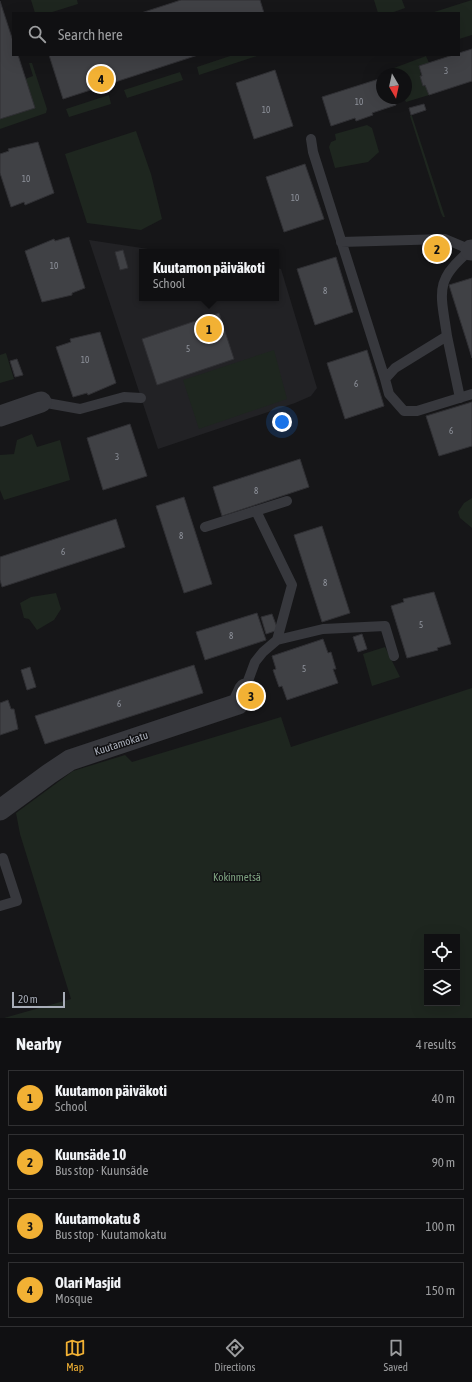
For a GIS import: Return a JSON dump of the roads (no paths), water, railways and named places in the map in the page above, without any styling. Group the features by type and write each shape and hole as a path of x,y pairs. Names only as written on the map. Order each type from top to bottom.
{"street":[{"path":"0,416 41,402"},
{"name":"Kuutamokatu","path":"0,810 70,760 238,704 245,689"}],"lane":[{"path":"311,139 313,152 389,394 404,411 417,411 472,394"},
{"path":"341,242 445,239 472,250 455,264 446,278 441,292 447,336 460,398"},
{"path":"385,379 395,368 447,336"},
{"path":"41,402 80,409 124,397 141,398"},
{"path":"205,526 287,501"},
{"path":"256,511 292,585 277,640"},
{"path":"245,689 255,662 263,652 277,640 323,629 385,626 394,656"},
{"path":"0,906 17,901 1,856"}],"place":[{"name":"Olari Masjid","path":"101,79"},
{"name":"Kuunsäde 10","path":"437,249"},
{"name":"Kuutamon päiväkoti","path":"209,329"},
{"name":"Kuutamokatu 8","path":"251,696"}],"park label":[{"name":"Kokinmetsä","path":"237,877"}]}
